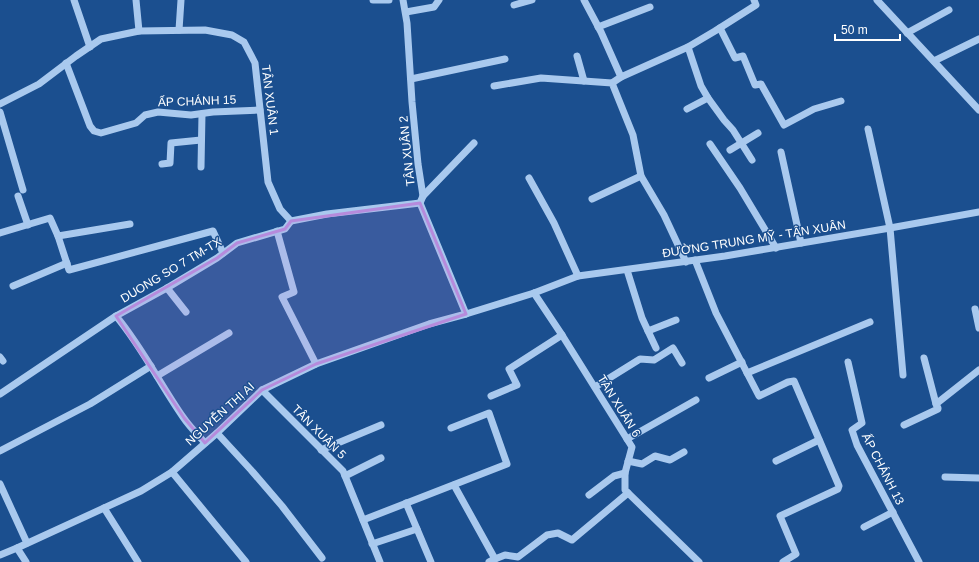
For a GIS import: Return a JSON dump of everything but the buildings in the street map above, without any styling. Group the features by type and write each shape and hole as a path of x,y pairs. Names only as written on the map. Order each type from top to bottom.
{"street":[{"path":"74,0 90,47"},
{"path":"136,0 139,31"},
{"path":"179,30 181,0"},
{"path":"373,0 389,0"},
{"name":"TÂN XUÂN 2","path":"403,0 406,12 422,199 466,314"},
{"path":"406,12 434,7 439,0"},
{"path":"514,5 532,0"},
{"path":"584,0 621,77"},
{"path":"494,86 541,78 612,83 621,77 688,47 756,5 754,0"},
{"path":"877,0 979,110"},
{"path":"598,27 650,7"},
{"path":"907,33 949,10"},
{"path":"720,28 735,58 743,56 755,85 761,84 784,125 814,109 840,101"},
{"name":"TÂN XUÂN 1","path":"0,104 39,84 101,39 139,31 205,30 232,35 244,42 254,63 268,182 280,210 291,221"},
{"path":"934,61 979,39"},
{"path":"688,47 701,86 708,98 733,130 752,160"},
{"path":"578,56 584,81"},
{"path":"411,79 505,59"},
{"name":"ẤP CHÁNH 15","path":"66,63 90,126 94,131 101,133 136,124 145,115 158,112 202,114 213,112 260,110"},
{"path":"612,83 633,135 641,176 664,215 686,262"},
{"path":"687,109 708,98"},
{"path":"0,112 28,225"},
{"path":"201,167 202,114"},
{"path":"868,129 890,228 903,375"},
{"path":"730,150 758,134"},
{"path":"162,164 170,163 171,143 201,140"},
{"path":"291,221 422,199 474,143"},
{"path":"710,144 740,188 776,248"},
{"path":"781,152 801,244"},
{"path":"592,199 641,176"},
{"path":"529,178 554,223 578,276"},
{"name":"ĐƯỜNG TRUNG MỸ - TÂN XUÂN","path":"534,293 578,276 686,262 776,248 979,213"},
{"path":"0,233 50,218 58,236 69,270 213,232 223,253"},
{"name":"DUONG SO 7 TM-TX","path":"205,443 184,418 136,343 116,316 168,288 237,243 285,229 291,221"},
{"path":"58,236 130,224"},
{"path":"277,231 294,292 282,297 316,364"},
{"path":"695,260 716,313 759,396 788,382 794,381 839,486 838,488 780,516 796,554 783,562"},
{"path":"14,286 67,263"},
{"path":"627,270 642,318 656,348"},
{"path":"168,288 186,312"},
{"name":"NGUYỄN THỊ AI","path":"0,554 17,548 141,491 172,472 217,433 262,390 316,364 429,324 534,293"},
{"name":"TÂN XUÂN 6","path":"534,293 632,447 625,473 625,490 628,493"},
{"path":"975,309 979,328"},
{"path":"0,394 116,316"},
{"path":"648,331 676,320"},
{"path":"747,373 870,322"},
{"path":"157,376 229,333"},
{"path":"491,396 517,385 508,369 562,335"},
{"path":"595,387 640,359 654,360 673,348 682,363"},
{"path":"904,425 938,409 924,358"},
{"path":"709,378 742,362"},
{"name":"ẤP CHÁNH 13","path":"848,362 862,423 852,430 857,445 919,562"},
{"path":"0,451 83,407 151,366"},
{"path":"936,404 979,370"},
{"name":"TÂN XUÂN 5","path":"262,390 343,472 380,562"},
{"path":"627,439 696,400"},
{"path":"363,520 507,464 489,413 452,428"},
{"path":"321,450 381,426"},
{"path":"217,433 282,506 322,558"},
{"path":"776,461 819,440"},
{"path":"628,461 642,464 655,456 670,460 684,452"},
{"path":"345,476 381,458"},
{"path":"172,472 246,562"},
{"path":"589,495 614,476 625,473"},
{"path":"945,477 979,478"},
{"path":"0,484 27,543"},
{"path":"454,485 492,561 505,555 518,557 547,535 558,533 572,540 628,493 699,562"},
{"path":"406,503 431,562"},
{"path":"104,508 138,562"},
{"path":"864,527 893,512"},
{"path":"372,544 416,529"},
{"path":"17,548 26,562"}],"highlighted area":[{"path":"420,203 466,314 316,364 262,390 205,443 184,418 116,316 217,258 237,243 285,229 291,221"}]}
